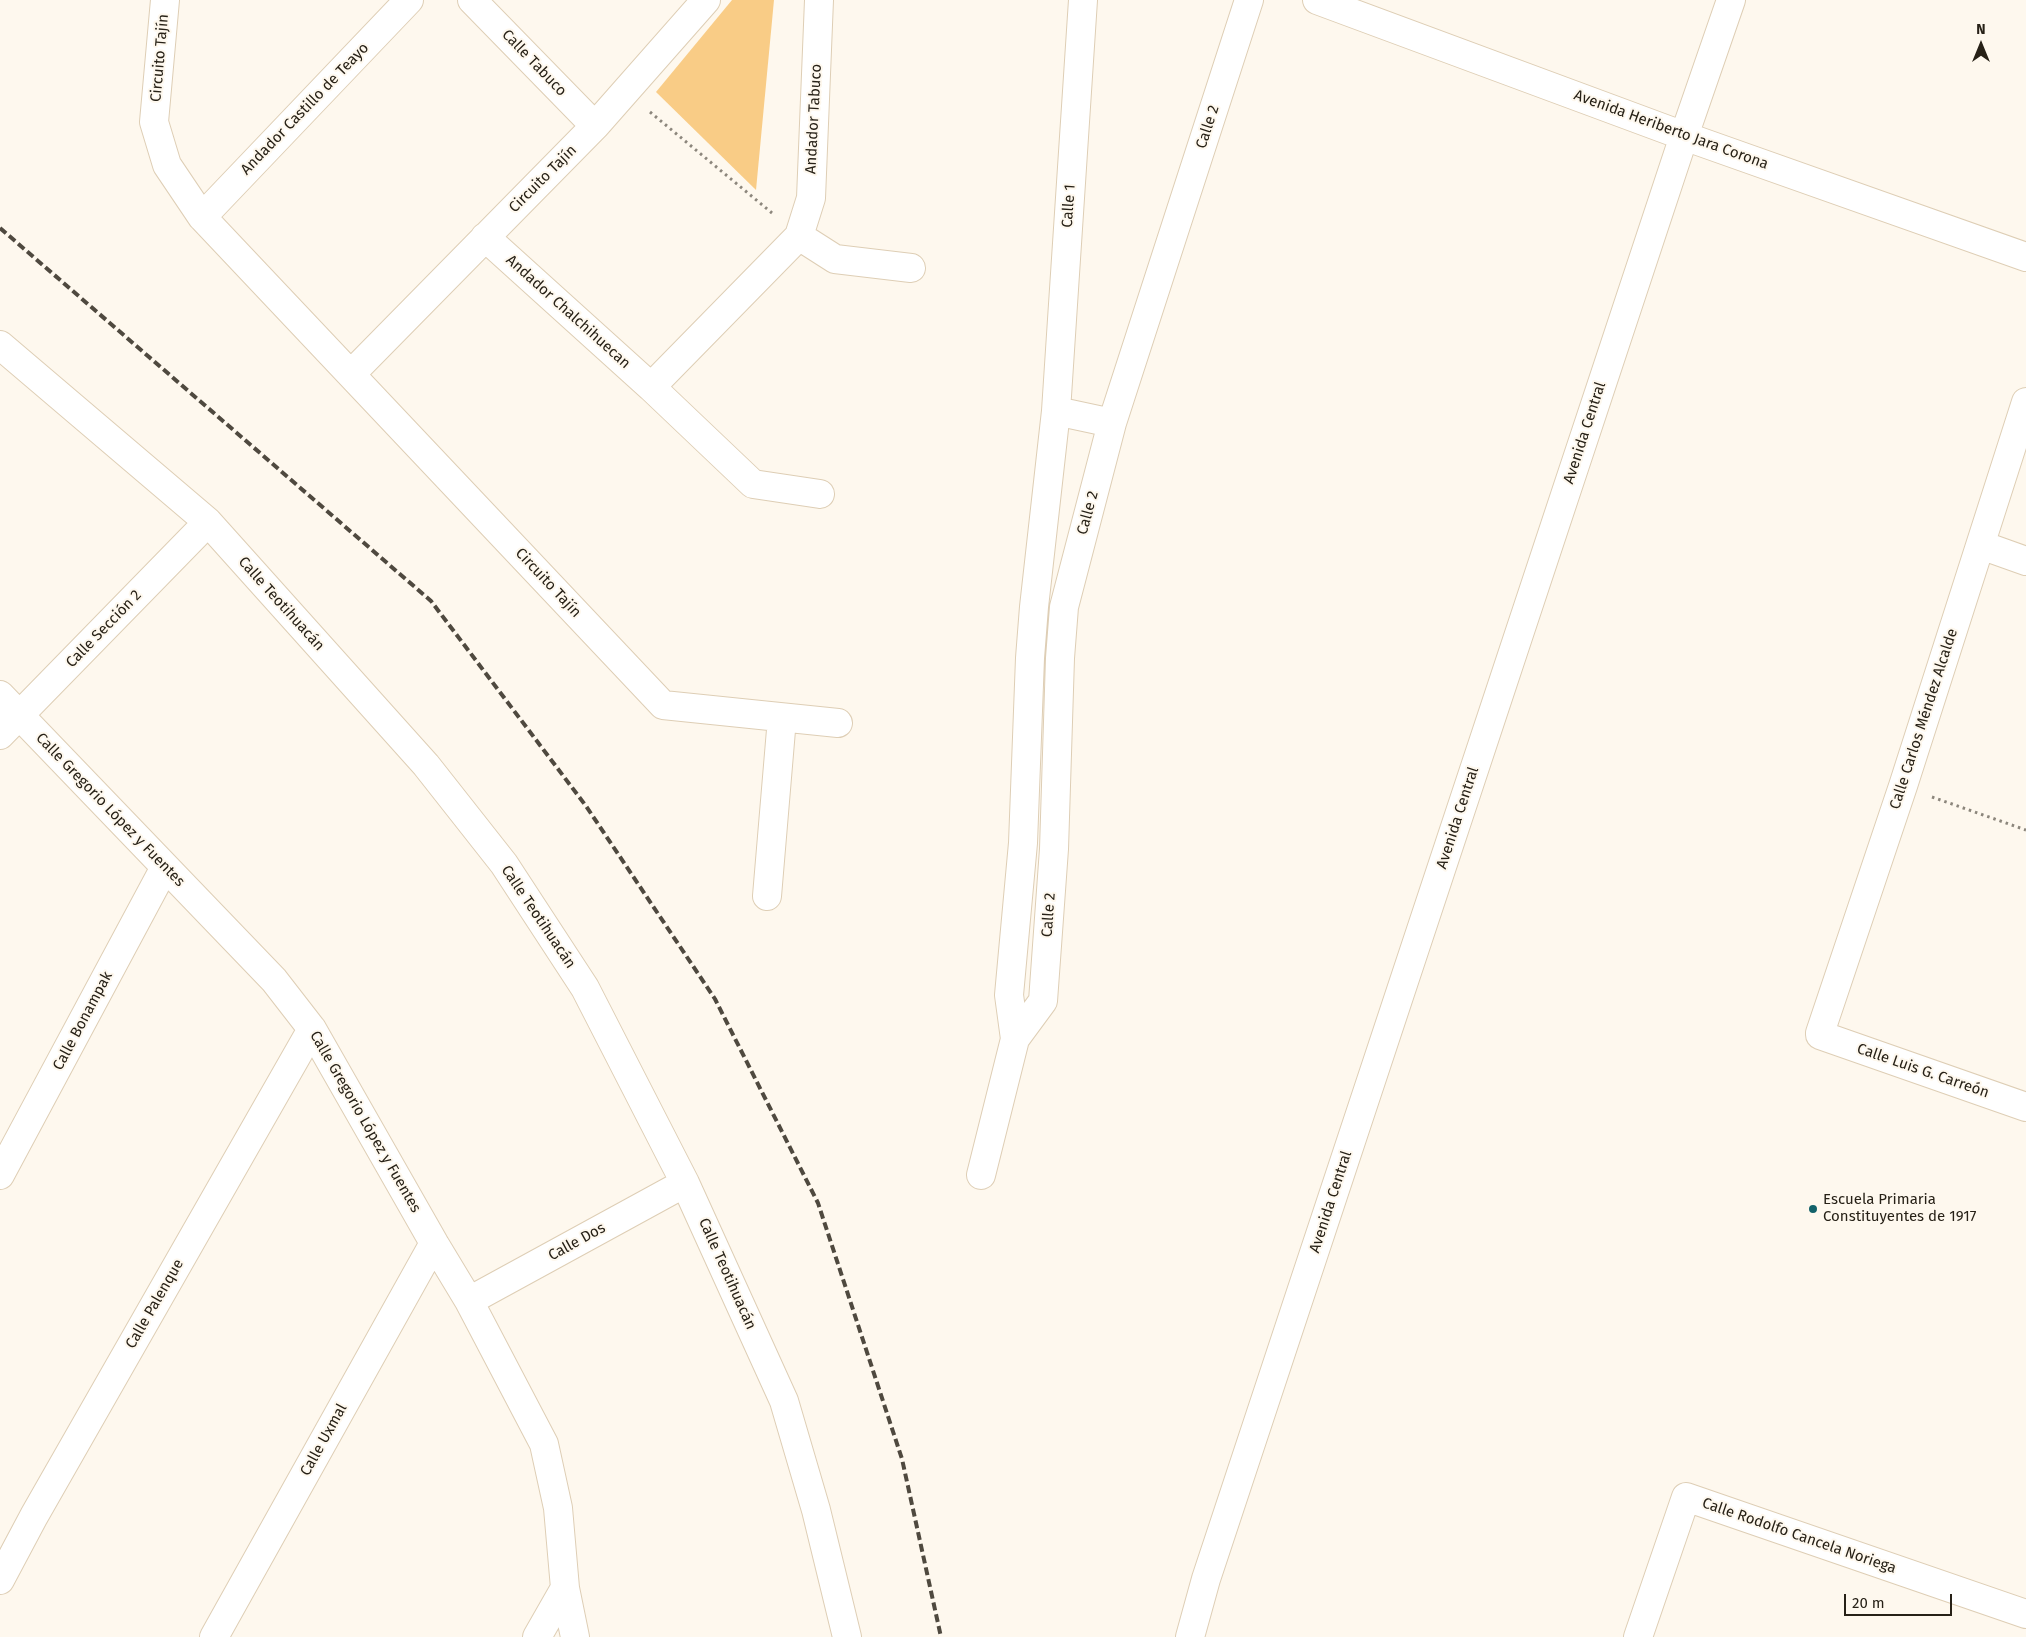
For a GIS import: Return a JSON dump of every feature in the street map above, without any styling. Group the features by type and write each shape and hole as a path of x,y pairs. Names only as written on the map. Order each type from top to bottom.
{"street":[{"name":"Circuito Tajín","path":"165,0 154,122 167,165 202,217 663,705 838,723"},
{"name":"Andador Castillo de Teayo","path":"202,217 409,0"},
{"name":"Calle Tabuco","path":"472,0 596,126"},
{"name":"Circuito Tajín","path":"351,374 596,126 706,0"},
{"name":"Andador Tabuco","path":"650,387 799,236 810,198 819,0"},
{"name":"Calle 1","path":"1056,411 1083,0"},
{"name":"Calle 2","path":"981,1175 1015,1039 1042,1001 1054,849 1060,658 1064,607 1112,423 1248,0"},
{"name":"Avenida Heriberto Jara Corona","path":"1317,0 1684,136 2026,257"},
{"name":"Avenida Central","path":"1190,1637 1206,1579 1684,136 1731,0"},
{"path":"799,236 835,259 912,268"},
{"name":"Andador Chalchihuecan","path":"485,237 650,387 753,484 820,494"},
{"name":"Calle Teotihuacán","path":"0,345 208,522 426,766 504,864 585,988 685,1182 784,1401 816,1510 847,1637"},
{"name":"Calle Carlos Méndez Alcalde","path":"1820,1035 1903,786 2026,402"},
{"path":"1056,411 1112,423"},
{"name":"Calle 2","path":"1015,1039 1009,995 1023,843 1030,658 1056,411"},
{"name":"Calle Sección 2","path":"0,735 208,522"},
{"path":"1981,545 2026,561"},
{"name":"Calle Gregorio López y Fuentes","path":"0,695 274,980 312,1029 469,1301 544,1444 558,1508 565,1588 575,1637"},
{"path":"767,896 782,718"},
{"name":"Calle Bonampak","path":"0,1176 165,867"},
{"name":"Calle Palenque","path":"0,1580 34,1516 312,1029"},
{"name":"Calle Luis G. Carreón","path":"1820,1035 2026,1107"},
{"name":"Calle Dos","path":"469,1301 685,1182"},
{"name":"Calle Uxmal","path":"214,1637 434,1243"},
{"name":"Calle Rodolfo Cancela Noriega","path":"1638,1637 1686,1497 2026,1614"},
{"path":"537,1637 565,1588"}],"path":[{"path":"626,92 799,236"},
{"path":"1903,786 2026,830"}],"shaded area":[{"path":"732,0 774,0 756,190 656,92"}],"railway":[{"path":"0,228 431,601 586,806 715,999 818,1203 902,1459 941,1637"}],"place":[{"name":"Escuela Primaria Constituyentes de 1917","path":"1813,1209"}]}
